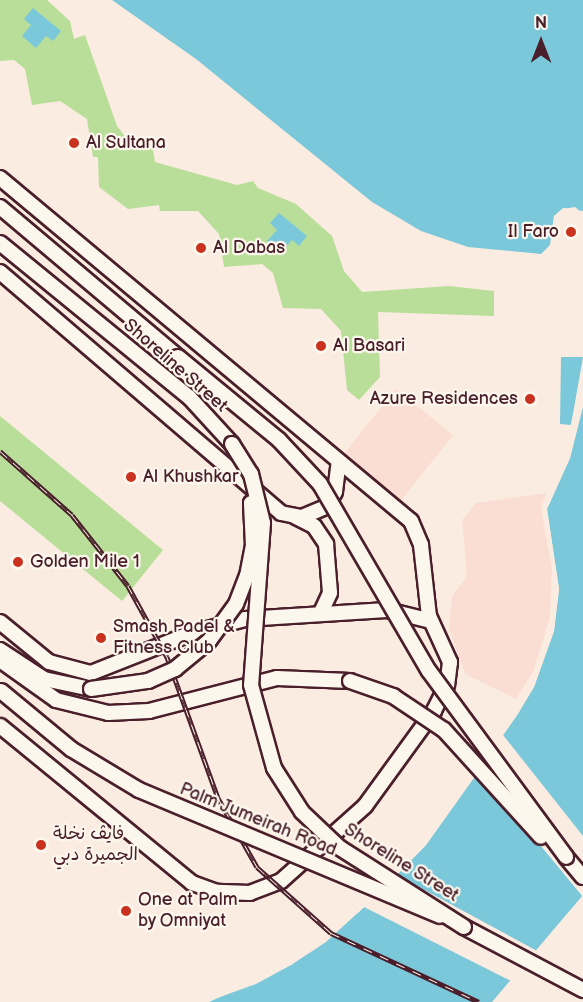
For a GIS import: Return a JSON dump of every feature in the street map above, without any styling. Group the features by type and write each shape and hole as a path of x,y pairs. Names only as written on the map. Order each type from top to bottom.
{"main road":[{"path":"0,178 339,461 417,530 431,621 448,650 450,673 424,726 351,822 320,851 261,891 228,894 192,883 0,726"},
{"name":"Shoreline Street","path":"0,207 279,440 320,484 429,671 566,857"},
{"path":"50,219 60,256"},
{"name":"Shoreline Street","path":"0,243 201,408 232,444 251,474 263,523 251,676 256,719 274,768 302,812 340,848 464,927"},
{"path":"0,265 32,270"},
{"path":"0,272 270,506 314,526 326,544 330,593 320,614"},
{"path":"0,650 44,679 91,689 134,686 175,669 209,641 236,604 251,561 254,530 232,444"},
{"path":"294,516 319,512 331,500 339,461"},
{"path":"0,622 55,666 91,673 209,627 320,614 387,610 431,621"},
{"path":"0,660 56,700 108,713 149,711 277,678 350,681 393,696 444,730 583,877"},
{"name":"Palm Jumeirah Road","path":"1,690 71,749 139,790 464,927 583,990"}],"shaded area":[{"path":"396,389 453,435 399,503 348,462 346,451"},
{"path":"546,493 541,509 552,568 550,617 533,672 516,699 465,674 449,629 452,596 467,577 462,520 476,503"}],"green space":[{"path":"0,0 47,0 70,21 74,39 85,35 117,126 131,144 145,143 153,150 155,162 237,185 253,181 258,188 296,204 332,236 344,271 362,292 449,286 494,291 494,316 378,312 380,377 359,400 347,390 341,331 321,309 283,308 273,273 262,264 224,267 219,234 198,211 160,211 159,205 128,209 99,187 98,157 93,157 87,119 60,101 32,105 25,69 14,60 0,61"},
{"path":"0,416 163,550 122,601 0,501"}],"water":[{"path":"112,0 583,0 583,211 563,208 554,216 550,245 541,254 468,247 421,231 372,202 196,59"},
{"path":"33,8 61,31 53,41 46,36 36,48 22,36 31,25 24,19"},
{"path":"279,213 307,236 299,246 292,240 282,252 267,241 277,230 270,223"},
{"path":"561,357 583,357 571,425 560,424"},
{"path":"583,407 583,895 492,1002 209,1002 291,965 359,912 426,845 518,714 534,687 554,631 559,589 547,509 570,458"}],"pier":[{"path":"575,207 583,214 564,211 556,217 552,247 554,216 563,209"},
{"path":"583,375 574,426 570,428 580,387"},
{"path":"583,404 570,458 547,509 559,589 554,631 534,687 503,735 583,836 583,897 479,771 426,845 397,875 539,952 513,982 364,907 326,942 291,965 256,984 206,1002 324,939 385,882 441,821 515,713 531,686 551,631 556,589 544,508"}],"railway":[{"path":"0,451 72,515 128,586 167,657 218,798 257,867 331,933 479,1002"}],"place":[{"name":"Al Sultana","path":"74,143"},
{"name":"Il Faro","path":"571,232"},
{"name":"Al Dabas","path":"201,248"},
{"name":"Al Basari","path":"321,346"},
{"name":"Azure Residences","path":"530,399"},
{"name":"Al Khushkar","path":"131,477"},
{"name":"Golden Mile 1","path":"18,562"},
{"name":"Smash Padel & Fitness Club","path":"101,638"},
{"name":"فايڤ نخلة الجميرة دبي","path":"41,845"},
{"name":"One at Palm by Omniyat","path":"126,911"}]}
